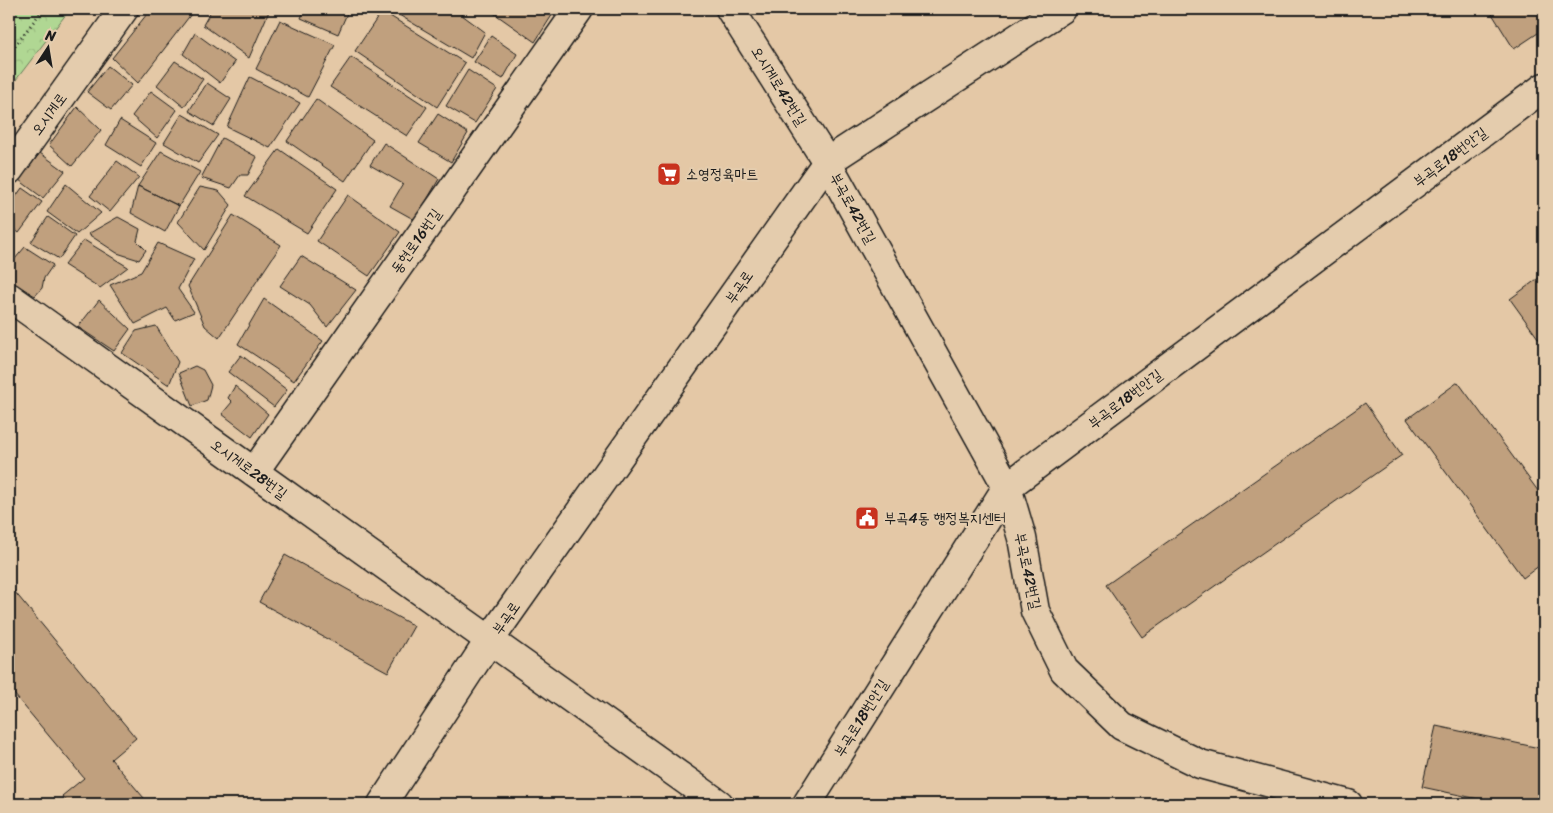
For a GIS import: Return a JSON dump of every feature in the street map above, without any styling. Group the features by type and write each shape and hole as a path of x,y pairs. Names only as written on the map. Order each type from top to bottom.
{"street":[{"name":"오시게로","path":"9,170 124,9"},
{"name":"동현로16번길","path":"254,472 579,9"},
{"name":"오시게로42번길","path":"730,9 827,162"},
{"name":"부곡로","path":"382,804 489,641 827,162 1062,9"},
{"name":"부곡로18번안길","path":"806,804 1007,488 1544,87"},
{"name":"부곡로42번길","path":"827,162 1007,488 1022,538 1036,612 1064,670 1122,726 1200,764 1348,804"},
{"name":"오시게로28번길","path":"9,297 489,641"},
{"name":"부곡로","path":"489,641 719,804"}],"path":[{"path":"9,54 42,9"}],"green space":[{"path":"9,9 70,9 9,89"}],"building":[{"path":"151,9 195,9 138,83 112,58"},
{"path":"212,9 270,9 249,58 203,25"},
{"path":"305,9 349,9 338,34 301,18"},
{"path":"389,9 454,9 485,32 471,58"},
{"path":"488,9 556,9 535,42"},
{"path":"1489,9 1544,9 1544,29 1514,49"},
{"path":"382,11 465,63 437,107 355,51"},
{"path":"280,20 335,45 308,97 256,69"},
{"path":"195,33 235,62 220,83 183,54"},
{"path":"491,36 517,54 503,79 474,62"},
{"path":"351,57 427,107 407,136 330,87"},
{"path":"175,61 203,79 184,107 157,85"},
{"path":"108,66 132,85 111,110 87,92"},
{"path":"468,70 497,89 475,123 446,106"},
{"path":"250,77 300,103 270,148 227,127"},
{"path":"207,83 231,99 214,126 189,111"},
{"path":"151,91 177,110 157,138 132,116"},
{"path":"316,99 373,140 345,181 287,141"},
{"path":"77,107 101,130 72,166 49,145"},
{"path":"182,114 218,135 198,163 164,143"},
{"path":"438,114 468,133 451,162 419,143"},
{"path":"120,120 156,143 141,167 106,145"},
{"path":"222,138 257,157 248,175 240,175 231,188 201,178"},
{"path":"384,143 439,179 415,220 390,206 403,184 370,165"},
{"path":"279,149 337,189 307,233 245,196"},
{"path":"161,151 200,172 179,206 138,186"},
{"path":"40,153 65,171 43,198 19,180"},
{"path":"117,161 139,177 110,212 90,196"},
{"path":"66,184 101,213 77,234 47,212"},
{"path":"138,186 179,206 165,232 131,213"},
{"path":"200,187 219,191 231,205 204,250 178,222"},
{"path":"22,188 42,202 19,233 9,225 9,206"},
{"path":"348,195 400,232 369,276 317,241"},
{"path":"233,215 281,245 219,338 205,326 188,286"},
{"path":"48,217 75,236 59,259 31,242"},
{"path":"118,217 140,229 137,241 146,250 139,260 117,253 88,234"},
{"path":"84,240 128,267 100,288 64,265"},
{"path":"158,243 194,259 178,289 194,312 175,320 167,308 135,324 110,285 141,272"},
{"path":"25,247 53,265 44,278 42,288 35,296 9,280 9,266"},
{"path":"301,256 356,290 327,327 310,305 280,286"},
{"path":"1544,274 1544,345 1543,345 1510,299"},
{"path":"264,299 323,341 294,381 238,344"},
{"path":"99,300 130,329 114,351 78,327"},
{"path":"156,326 178,362 169,385 122,353 136,331"},
{"path":"241,355 287,390 274,407 228,372"},
{"path":"195,366 203,370 211,385 207,400 192,406 179,373"},
{"path":"1458,382 1544,499 1544,562 1523,578 1407,419"},
{"path":"235,386 268,414 252,437 222,414 232,402 228,398"},
{"path":"1365,403 1402,455 1142,637 1106,585"},
{"path":"285,555 414,626 388,672 259,602"},
{"path":"9,585 136,738 111,759 149,804 69,804 62,796 84,778 9,688"},
{"path":"1436,726 1544,749 1544,804 1502,804 1422,787"}],"place":[{"name":"소영정육마트","path":"669,174"},
{"name":"부곡4동 행정복지센터","path":"867,518"}]}
